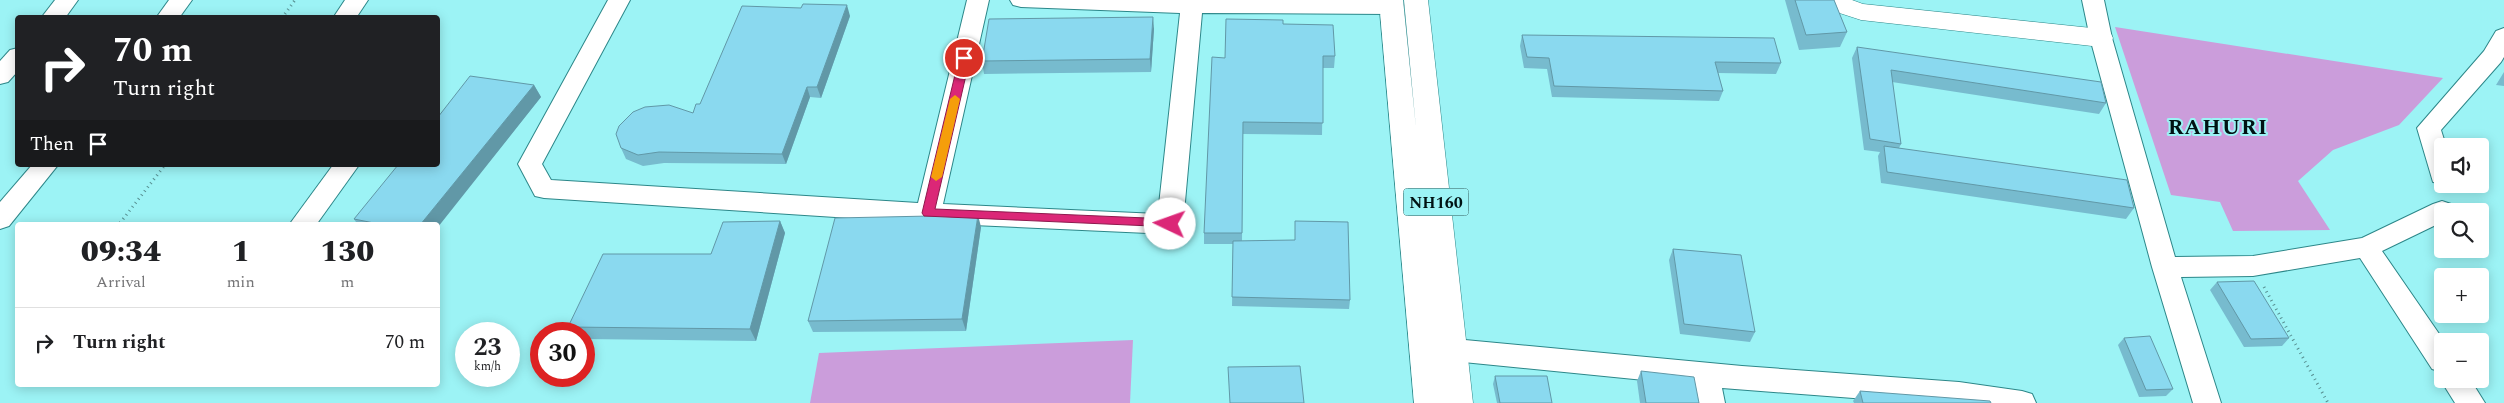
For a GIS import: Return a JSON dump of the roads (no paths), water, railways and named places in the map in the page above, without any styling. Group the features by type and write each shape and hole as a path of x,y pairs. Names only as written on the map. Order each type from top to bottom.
{"main road":[{"path":"1827,0 1861,12 2101,38"},
{"name":"NH160","path":"1399,2 1418,147 1452,350 1458,403"},
{"name":"NH160","path":"1418,147 1423,347 1429,403"}],"street":[{"path":"54,15 67,0"},
{"path":"169,15 181,0"},
{"path":"346,15 357,0"},
{"path":"619,0 530,164 544,189 928,213 1170,224 1192,6"},
{"path":"928,213 978,0"},
{"path":"1021,0 1192,6 1399,2"},
{"path":"2093,0 2101,38 2165,267 2207,403"},
{"path":"2434,146 2429,128 2493,56 2504,36"},
{"path":"0,76 15,59"},
{"path":"0,219 44,167"},
{"path":"304,222 346,167"},
{"path":"2165,267 2253,266 2366,247 2434,215"},
{"path":"2366,247 2434,349"},
{"path":"1423,347 1706,374 1959,394 2022,403"},
{"path":"1706,374 1712,403"},
{"path":"2460,388 2471,403"}],"district":[{"name":"RAHURI","path":"2218,126"}]}
